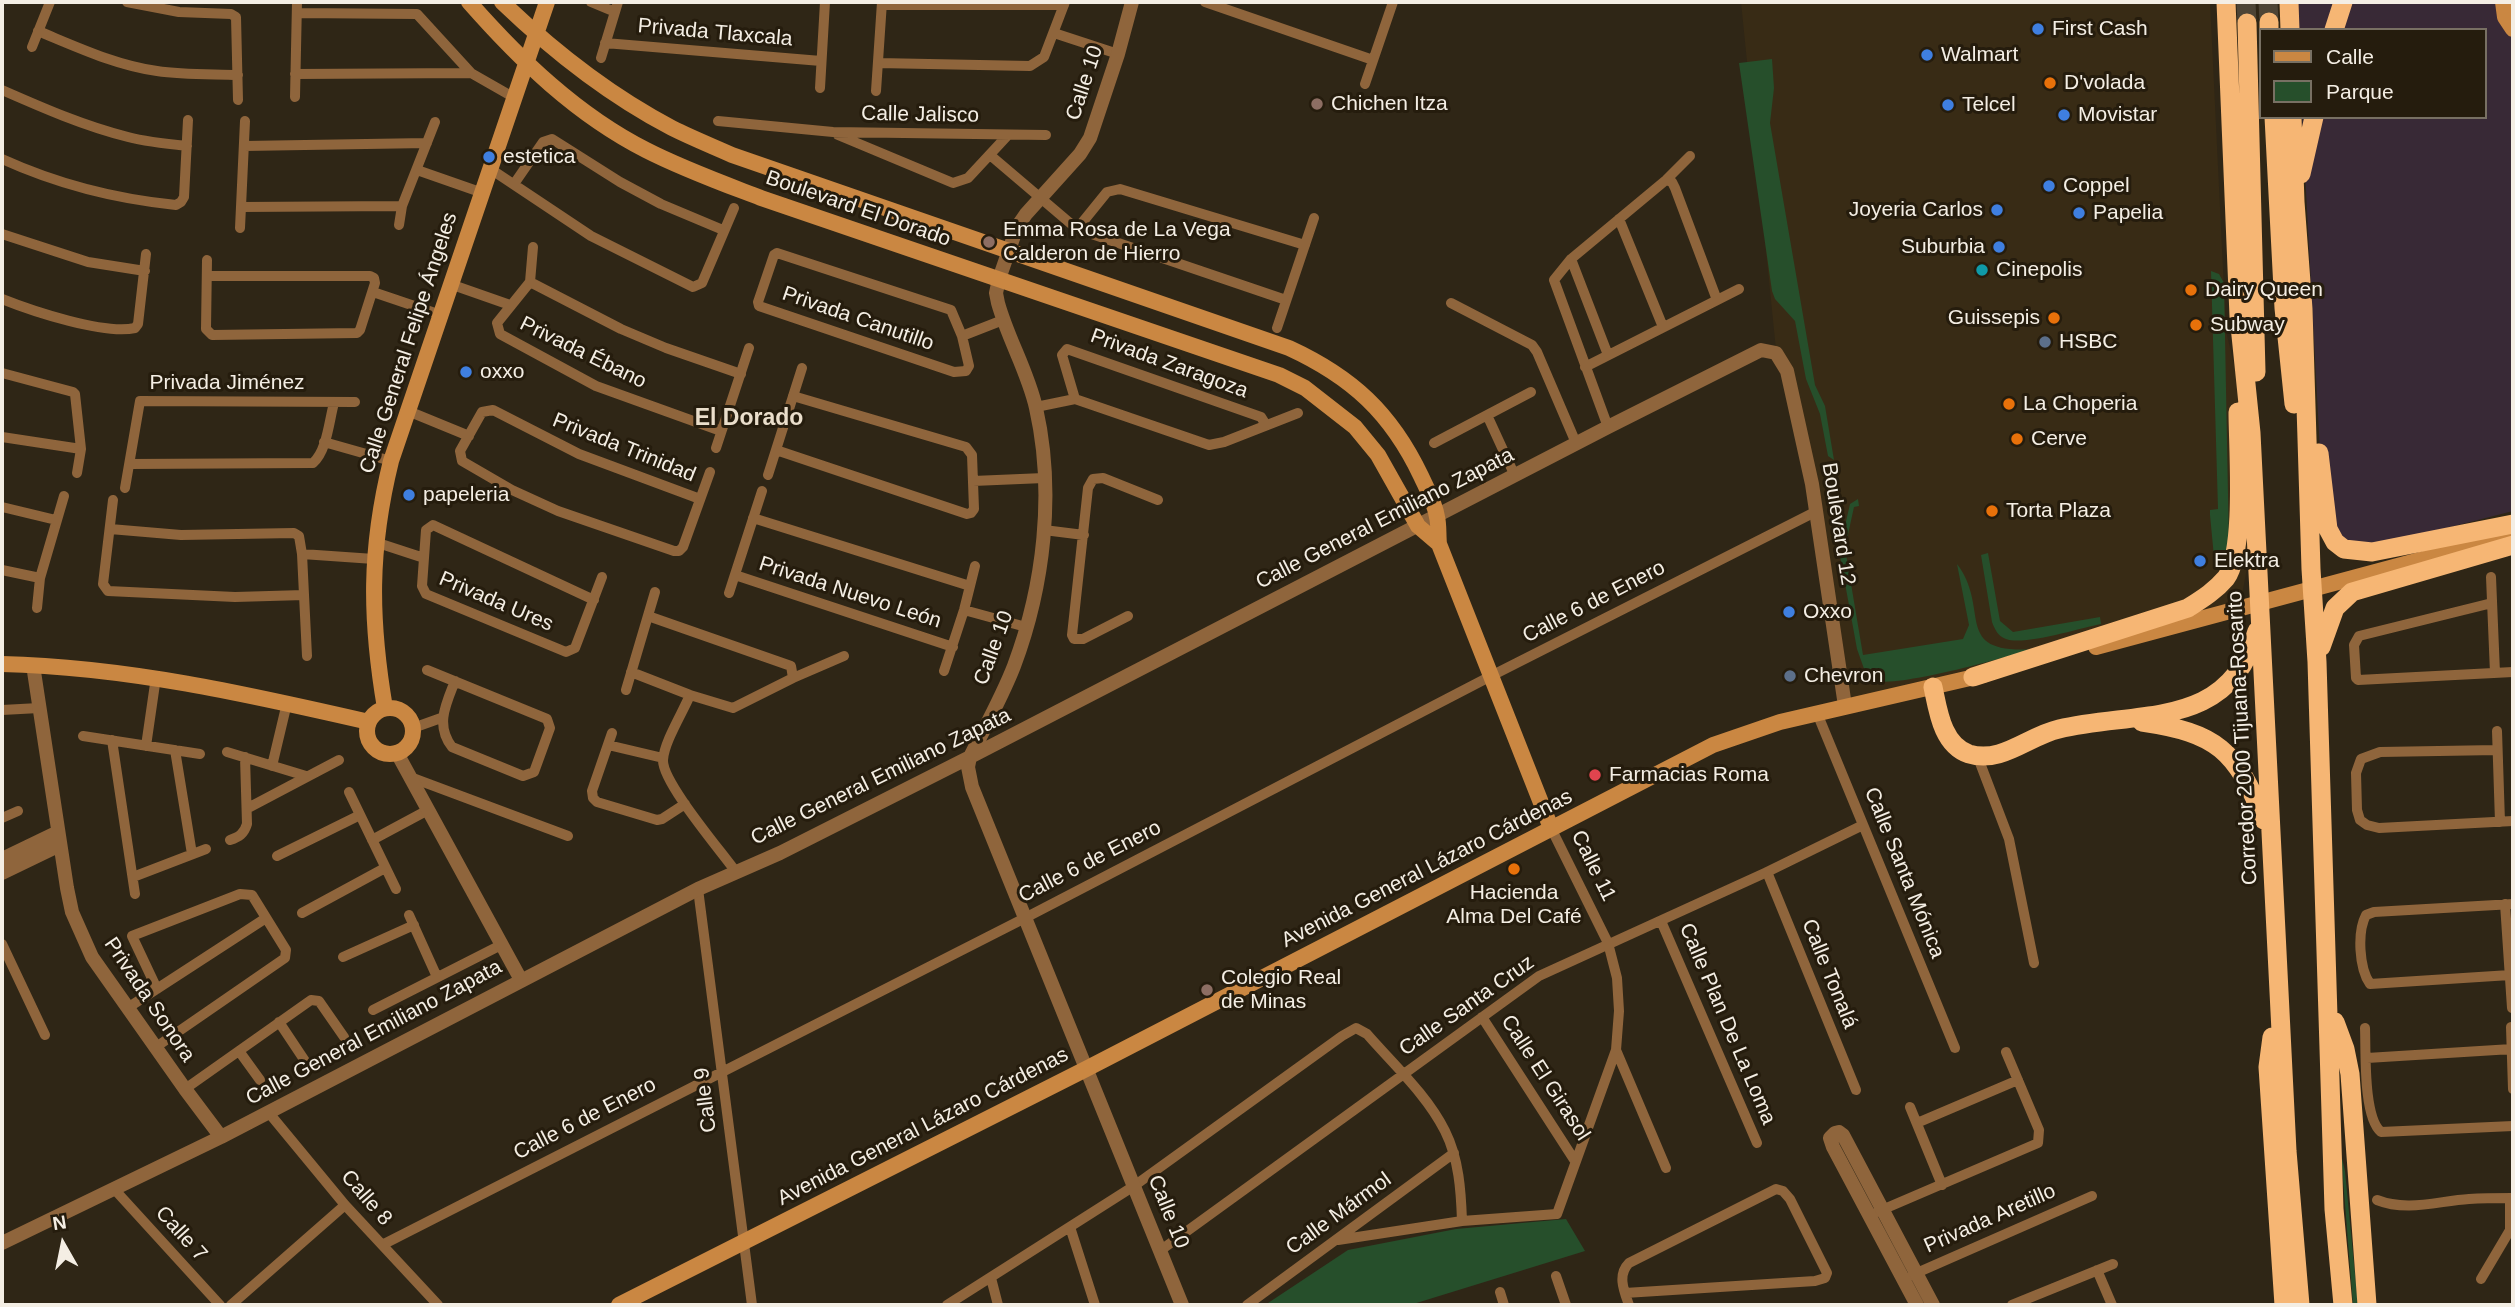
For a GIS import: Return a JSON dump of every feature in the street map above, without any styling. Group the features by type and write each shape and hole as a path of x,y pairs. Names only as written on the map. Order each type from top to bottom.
{"highway":[{"path":"2239,2 2233,8 2233,15 2255,308 2258,558"},
{"path":"2335,28 2343,2"},
{"name":"Corredor 2000 Tijuana-Rosarito","path":"2233,15 2239,316 2251,433 2287,1151 2300,1305"},
{"path":"2274,119 2284,308 2311,569"},
{"path":"2292,119 2303,309 2328,529 2335,542 2344,549 2372,552 2513,524"},
{"path":"2295,202 2315,121"},
{"path":"2303,309 2330,1009 2334,1209 2343,1305"},
{"path":"1973,677 2188,608 2210,594 2227,576 2236,550 2237,529 2239,316"},
{"path":"2317,662 2330,618 2335,608 2352,592 2513,545"},
{"path":"1933,687 1938,712 1955,747 1988,757 2060,728 2131,720 2195,704 2216,695 2243,667 2261,618"},
{"path":"2131,720 2196,733 2221,749 2238,766 2245,778 2270,835"},
{"path":"2330,1009 2345,1049 2350,1074 2370,1303"},
{"path":"2280,1013 2273,1032 2268,1067 2284,1305"}],"main road":[{"name":"Boulevard El Dorado","path":"469,2 525,62 565,97 601,124 646,150 687,169 761,198 1279,375 1305,388 1355,427 1371,446 1418,526"},
{"name":"Boulevard El Dorado","path":"502,2 535,34 580,70 619,96 671,127 732,155 1289,348 1318,362 1370,401 1392,424 1409,451 1437,516"},
{"name":"Calle General Felipe Ángeles","path":"385,708 375,633 374,559 381,500 391,461 480,192 547,2"},
{"path":"2502,2 2505,17 2513,29"},
{"name":"Calle 11","path":"1437,516 1439,544 1551,828"},
{"name":"Calle 11","path":"1418,526 1439,544"},
{"name":"Avenida General Lázaro Cárdenas","path":"619,1305 1086,1069 1713,745 1744,733 1817,713 2057,657 2513,535"},
{"path":"2,664 72,667 156,677 369,722"},
{"path":"385,708 400,710 413,728 409,743 397,753 389,754 375,749 367,736 369,722 378,711 385,708"}],"street":[{"path":"32,47 49,4 35,2"},
{"path":"127,2 179,12 231,14 236,17 239,100"},
{"name":"Privada Tlaxcala","path":"592,2 616,7 601,58"},
{"name":"Privada Tlaxcala","path":"820,88 825,2"},
{"name":"Calle 10","path":"1132,2 1090,138 1080,154 1017,227 999,279 996,293 1003,320 1036,407 1041,433 1044,530 1038,577 1026,627 1013,667 970,757 968,767 972,787 1182,1305"},
{"path":"1205,2 1373,60"},
{"path":"1365,83 1393,2"},
{"path":"876,92 878,62 882,3 1065,3 1044,57 1030,66 878,62"},
{"path":"295,97 297,8 417,14 471,73 513,97"},
{"path":"38,31 122,64 158,72 239,75"},
{"path":"1054,33 1118,54"},
{"name":"Privada Tlaxcala","path":"605,43 821,61"},
{"path":"295,75 471,73"},
{"path":"2,90 43,109 131,138 187,146"},
{"path":"2,159 30,172 76,187 137,201 176,205 184,197 188,120"},
{"path":"240,228 245,121"},
{"path":"399,225 402,206 435,121"},
{"name":"Calle Jalisco","path":"718,121 833,132 1046,135"},
{"name":"Calle Jalisco","path":"833,132 954,183 968,178 1007,136"},
{"path":"514,184 542,142 552,139 660,204 723,230"},
{"path":"244,146 427,143"},
{"name":"Calle Jalisco","path":"990,155 1040,198"},
{"path":"1608,427 1554,280 1571,259 1666,180 1689,156"},
{"path":"489,168 591,236 693,287 702,283 734,208"},
{"path":"416,170 480,192"},
{"path":"1666,180 1672,182 1675,188 1717,300"},
{"path":"1077,229 1107,192 1120,188 1305,245"},
{"path":"1040,198 1077,229 1286,300"},
{"path":"241,207 402,206"},
{"path":"1277,328 1314,218"},
{"path":"1619,219 1663,327"},
{"path":"2,234 89,262 145,271"},
{"name":"Privada Ébano","path":"533,247 530,282 497,323 499,334 596,386 721,431"},
{"name":"Privada Canutillo","path":"777,253 946,308 954,315 962,336 969,366 966,371 954,372 759,306 758,302 777,253"},
{"path":"2,299 55,317 129,329 138,324 146,254"},
{"path":"1571,259 1608,355"},
{"path":"207,260 206,329 212,335 352,334 360,330 373,292 374,278 207,276"},
{"name":"Privada Ébano","path":"530,282 632,334 741,374"},
{"name":"Privada Ébano","path":"450,284 510,305"},
{"path":"1585,367 1740,289"},
{"path":"373,292 441,315"},
{"path":"1451,303 1532,345 1576,443"},
{"name":"Privada Canutillo","path":"962,336 1003,320"},
{"path":"716,448 749,348"},
{"name":"Privada Zaragoza","path":"1266,425 1261,417 1067,349 1063,351 1075,399 1209,444 1224,442 1298,413"},
{"name":"Calle General Emiliano Zapata","path":"2,1243 221,1137 698,889 780,853 970,757 1753,353 1768,350 1776,353"},
{"name":"Boulevard 12","path":"1776,353 1787,371 1812,484 1844,706"},
{"path":"768,475 802,368"},
{"path":"2,373 73,391 80,449 77,473"},
{"path":"1434,443 1531,392"},
{"path":"776,450 967,514 974,509 972,455 966,447 793,396"},
{"path":"1036,407 1075,399"},
{"name":"Privada Jiménez","path":"125,488 138,405 144,400 355,402"},
{"name":"Privada Jiménez","path":"130,464 307,465 317,459 334,403"},
{"name":"Privada Trinidad","path":"700,499 579,454 492,410 482,412 460,451 463,461 512,490 558,511 674,551 683,547 710,472"},
{"path":"408,411 468,436"},
{"path":"1487,415 1515,476"},
{"path":"2,437 80,449"},
{"path":"324,442 391,461"},
{"path":"974,481 1044,478"},
{"path":"1128,616 1083,639 1074,639 1072,629 1088,488 1093,479 1103,478 1158,500"},
{"name":"Privada Nuevo León","path":"729,593 762,491"},
{"path":"37,608 40,578 64,496"},
{"path":"113,500 103,584 108,591 235,597 304,594"},
{"path":"2,507 56,520"},
{"name":"Calle 6 de Enero","path":"382,1245 1815,512"},
{"name":"Privada Nuevo León","path":"753,518 970,586"},
{"name":"Privada Ures","path":"594,600 433,525 426,530 422,586 426,594 566,652 575,648 594,600 602,577"},
{"path":"110,529 181,535 294,533 301,540 307,656"},
{"path":"1044,530 1084,535"},
{"name":"Privada Ures","path":"376,542 424,558"},
{"path":"302,554 374,559"},
{"name":"Privada Nuevo León","path":"944,671 953,648 975,566"},
{"path":"2,570 40,578"},
{"name":"Privada Nuevo León","path":"735,575 953,648"},
{"path":"2491,577 2495,673"},
{"path":"626,690 655,592"},
{"path":"2492,603 2365,633 2355,640 2356,678 2513,672"},
{"name":"Privada Nuevo León","path":"964,610 1026,627"},
{"path":"648,616 791,666 793,678"},
{"path":"631,672 733,708 844,656"},
{"name":"Privada Sonora","path":"33,665 72,912 81,935 92,957 221,1137"},
{"path":"427,670 455,681 547,719 550,728 534,772 523,776 452,747 441,718 455,681"},
{"path":"146,746 156,677"},
{"path":"690,695 663,758 667,776 736,872"},
{"path":"272,766 287,703"},
{"path":"2,710 39,708"},
{"name":"Calle Santa Mónica","path":"1817,713 1955,1048"},
{"path":"413,728 441,718"},
{"path":"2497,731 2500,822"},
{"path":"612,733 592,792 597,802 657,820 685,804"},
{"path":"83,736 200,754"},
{"path":"112,740 135,894"},
{"path":"608,745 663,758"},
{"path":"175,750 192,854"},
{"path":"2497,750 2380,752 2365,756 2361,759 2356,773 2357,810 2361,820 2371,827 2513,821"},
{"path":"227,752 306,776"},
{"path":"397,753 521,980"},
{"path":"1977,755 2009,839 2034,963"},
{"path":"230,840 238,838 245,831 248,808 245,757"},
{"path":"248,808 339,760"},
{"path":"410,776 568,835"},
{"path":"349,792 396,889"},
{"path":"372,840 428,810"},
{"path":"2,818 18,811"},
{"path":"277,856 360,815"},
{"name":"Calle Santa Cruz","path":"1161,1251 1539,976 1863,825"},
{"name":"Calle 11","path":"1462,1221 1557,1214 1616,1050 1619,1011 1617,978 1608,943 1551,828"},
{"path":"2,859 59,838"},
{"path":"2,873 59,838"},
{"path":"133,877 206,849"},
{"path":"302,913 385,868"},
{"name":"Calle Tonalá","path":"1767,872 1856,1090"},
{"name":"Calle 9","path":"698,889 752,1305"},
{"path":"156,1047 285,958 286,950 252,895 240,894 132,936 157,989"},
{"path":"2510,975 2370,984 2365,976 2362,958 2362,925 2366,915 2370,913 2509,904 2512,1008"},
{"path":"129,1007 266,918"},
{"path":"343,957 411,920 437,977"},
{"name":"Calle Plan De La Loma","path":"1661,921 1757,1143"},
{"path":"2,944 45,1035"},
{"path":"373,1010 500,945"},
{"path":"185,1090 278,1022 315,999 344,1037"},
{"name":"Calle El Girasol","path":"1482,1017 1575,1161"},
{"path":"278,1022 304,1061"},
{"path":"2511,1027 2513,1090"},
{"path":"947,1305 1134,1186 1342,1035 1356,1028 1367,1034 1434,1111 1447,1133 1454,1153 1460,1187 1462,1221 1338,1240"},
{"path":"2365,1028 2370,1106 2375,1127 2381,1132 2513,1126"},
{"path":"2367,1058 2512,1049"},
{"path":"1616,1050 1666,1168"},
{"path":"239,1051 260,1080"},
{"path":"1876,1213 2038,1143 2039,1130 2006,1052"},
{"path":"1917,1123 2018,1080"},
{"path":"1910,1107 1942,1185"},
{"name":"Calle 8","path":"269,1112 345,1205 438,1305"},
{"path":"1876,1213 1831,1143 1832,1135 1837,1132 1843,1135 1876,1213 1909,1276 1933,1305"},
{"name":"Calle Mármol","path":"1247,1305 1454,1153"},
{"name":"Calle 7","path":"115,1189 220,1305"},
{"path":"1625,1293 1809,1282 1822,1280 1827,1276 1826,1268 1790,1199 1780,1189 1764,1193 1637,1258 1625,1267 1622,1272 1625,1293 1629,1305"},
{"name":"Privada Aretillo","path":"1909,1276 2092,1195"},
{"path":"2377,1200 2389,1205 2419,1206 2468,1199 2511,1198 2511,1230 2481,1279"},
{"path":"231,1305 345,1205"},
{"path":"1070,1227 1095,1305"},
{"path":"2012,1305 2027,1303 2113,1264"},
{"path":"2097,1270 2112,1305"},
{"path":"1556,1276 1566,1305"},
{"path":"1909,1276 1917,1305"},
{"path":"991,1278 998,1305"},
{"path":"1500,1292 1504,1305"}],"shaded area":[{"path":"1741,2 2210,2 2226,331 2250,432 2255,524 2240,606 1842,715 1790,374 1776,350"},
{"path":"2296,2 2513,2 2513,511 2381,547 2342,545 2322,489 2302,119 2487,119 2487,28 2298,28"}],"green space":[{"path":"1772,59 1774,88 1770,123 1815,385 1825,406 1834,460 1828,456 1820,414 1806,379 1795,321 1775,299 1772,291 1739,63"},
{"path":"2211,271 2219,274 2224,283 2229,547 2221,560 2214,557 2210,515 2210,510 2218,509"},
{"path":"1858,499 1859,506 1854,507 1845,548 1863,655 1963,639 1969,625 1957,564 1967,581 1982,637 1992,645 2009,649 2036,649 1924,677 1881,682 1868,680 1857,649 1840,556 1850,504"},
{"path":"1988,553 2000,621 2013,632 2100,617 2101,624 2025,640 2003,638 1992,622 1981,555"},
{"path":"2341,1154 2345,1171 2358,1305 2353,1305"},
{"path":"1566,1219 1585,1251 1410,1305 1265,1305 1348,1250 1456,1229"}],"tunnel":[{"path":"2246,2 2247,23"},
{"path":"2268,2 2269,22"}],"place":[{"name":"First Cash","path":"2038,29"},
{"name":"Walmart","path":"1927,55"},
{"name":"D'volada","path":"2050,83"},
{"name":"Chichen Itza","path":"1317,104"},
{"name":"Telcel","path":"1948,105"},
{"name":"Movistar","path":"2064,115"},
{"name":"estetica","path":"489,157"},
{"name":"Coppel","path":"2049,186"},
{"name":"Joyeria Carlos","path":"1997,210"},
{"name":"Papelia","path":"2079,213"},
{"name":"Emma Rosa de La Vega Calderon de Hierro","path":"989,242"},
{"name":"Suburbia","path":"1999,247"},
{"name":"Cinepolis","path":"1982,270"},
{"name":"Dairy Queen","path":"2191,290"},
{"name":"Guissepis","path":"2054,318"},
{"name":"Subway","path":"2196,325"},
{"name":"HSBC","path":"2045,342"},
{"name":"oxxo","path":"466,372"},
{"name":"La Choperia","path":"2009,404"},
{"name":"Cerve","path":"2017,439"},
{"name":"papeleria","path":"409,495"},
{"name":"Torta Plaza","path":"1992,511"},
{"name":"Elektra","path":"2200,561"},
{"name":"Oxxo","path":"1789,612"},
{"name":"Chevron","path":"1790,676"},
{"name":"Farmacias Roma","path":"1595,775"},
{"name":"Hacienda Alma Del Café","path":"1514,869"},
{"name":"Colegio Real de Minas","path":"1207,990"}],"district":[{"name":"El Dorado","path":"749,419"}]}
